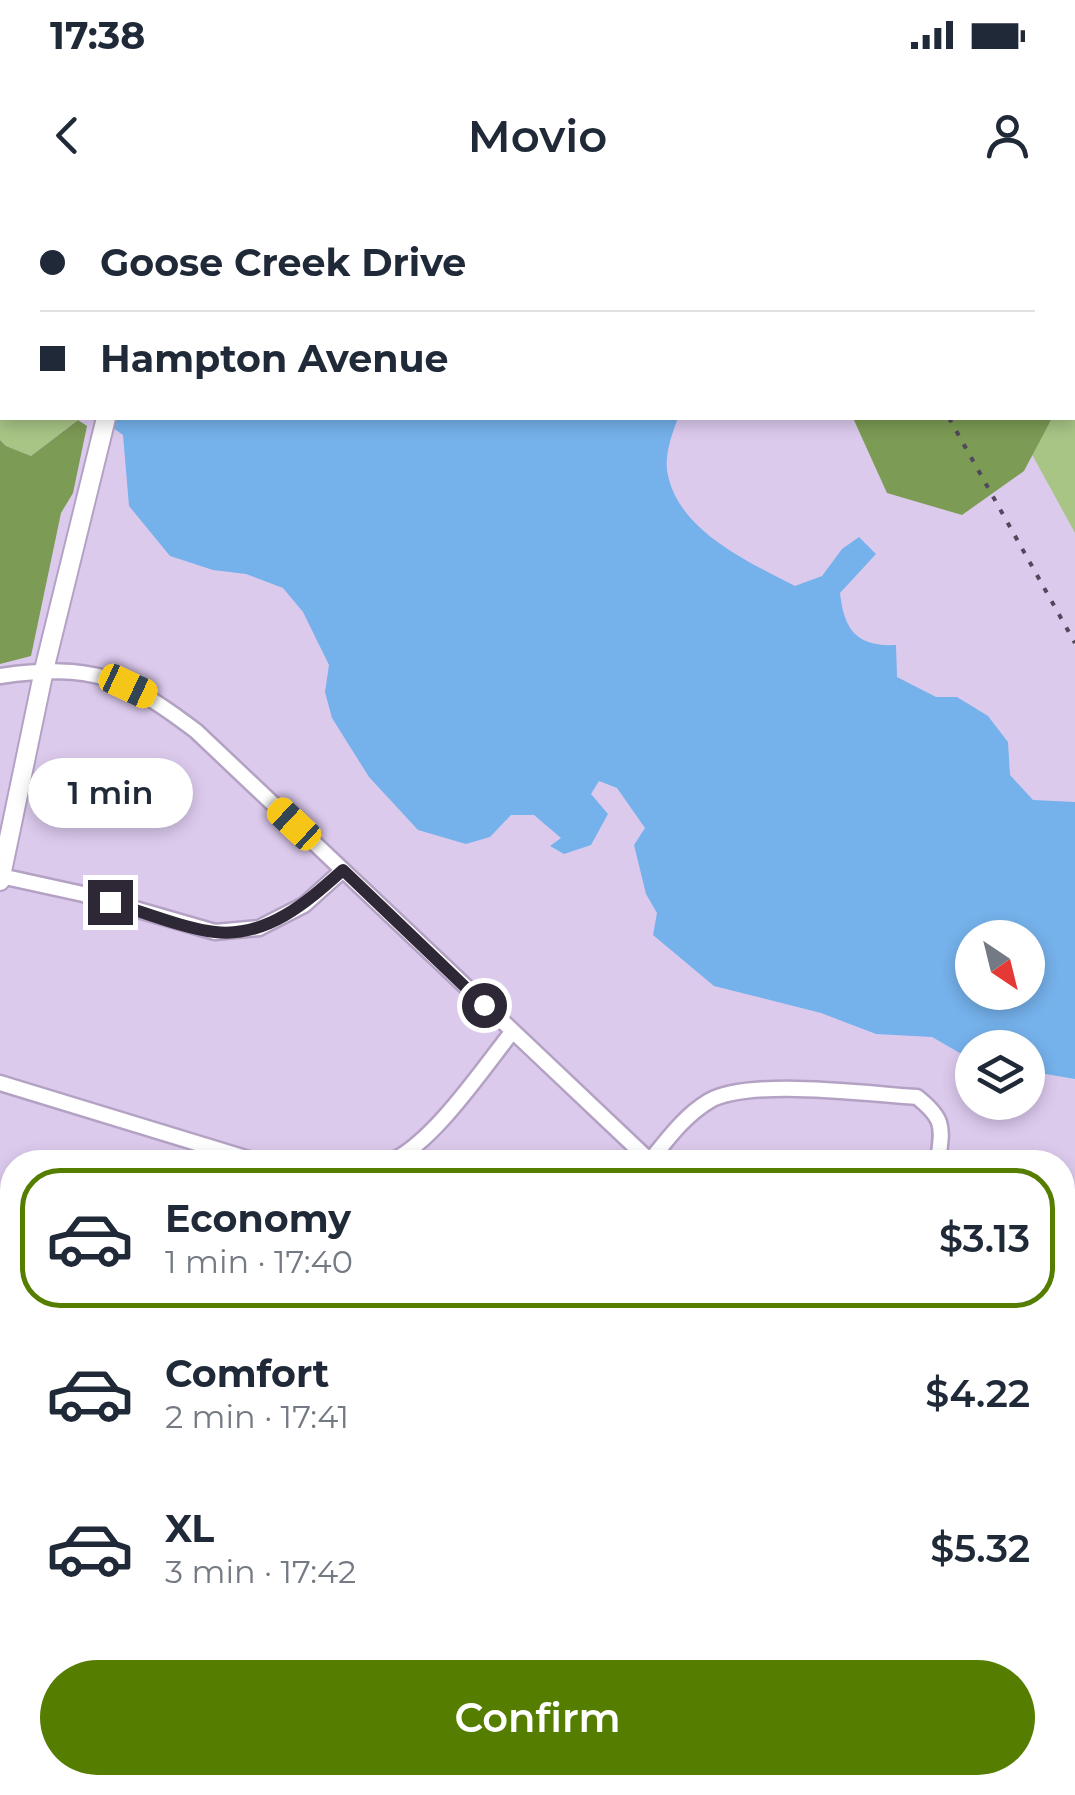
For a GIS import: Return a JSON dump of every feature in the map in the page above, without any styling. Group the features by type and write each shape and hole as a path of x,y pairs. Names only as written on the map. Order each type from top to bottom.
{"main road":[{"path":"1,878 44,670 106,420"}],"street":[{"path":"0,676 44,670 110,677 147,694 196,731 637,1150"},
{"path":"1,878 83,894 215,932 259,928 304,904 343,870"},
{"path":"410,1150 440,1121 512,1032"},
{"path":"0,1083 220,1150"},
{"path":"660,1150 687,1116 711,1100 734,1091 764,1090 917,1097 934,1110 942,1125 939,1150"}],"green space":[{"path":"0,420 77,420 31,456 0,440"},
{"path":"78,420 87,426 73,493 61,513 31,656 0,664 0,440 31,456"},
{"path":"854,420 1051,420 1024,471 962,515 887,493"},
{"path":"1013,420 1075,420 1075,533"}],"water":[{"path":"102,420 677,420 667,470 673,491 699,526 736,554 795,586 822,576 842,549 859,537 876,554 840,593 845,617 854,633 871,643 896,645 897,677 936,697 957,697 988,716 1008,742 1010,775 1033,800 1075,802 1075,1079 1045,1074 1045,1030 955,1030 955,1050 932,1037 876,1034 821,1013 714,986 653,935 657,913 646,894 634,845 645,828 617,788 599,781 591,794 608,814 591,845 564,854 550,846 561,838 534,815 511,815 490,837 466,844 418,830 369,777 332,718 325,692 329,665 303,612 283,588 246,574 213,570 170,556 129,506 123,435"}],"railway":[{"path":"950,420 1075,643"}],"route":[{"path":"110,902 215,932 259,928 304,904 343,870 484,1005"}]}
